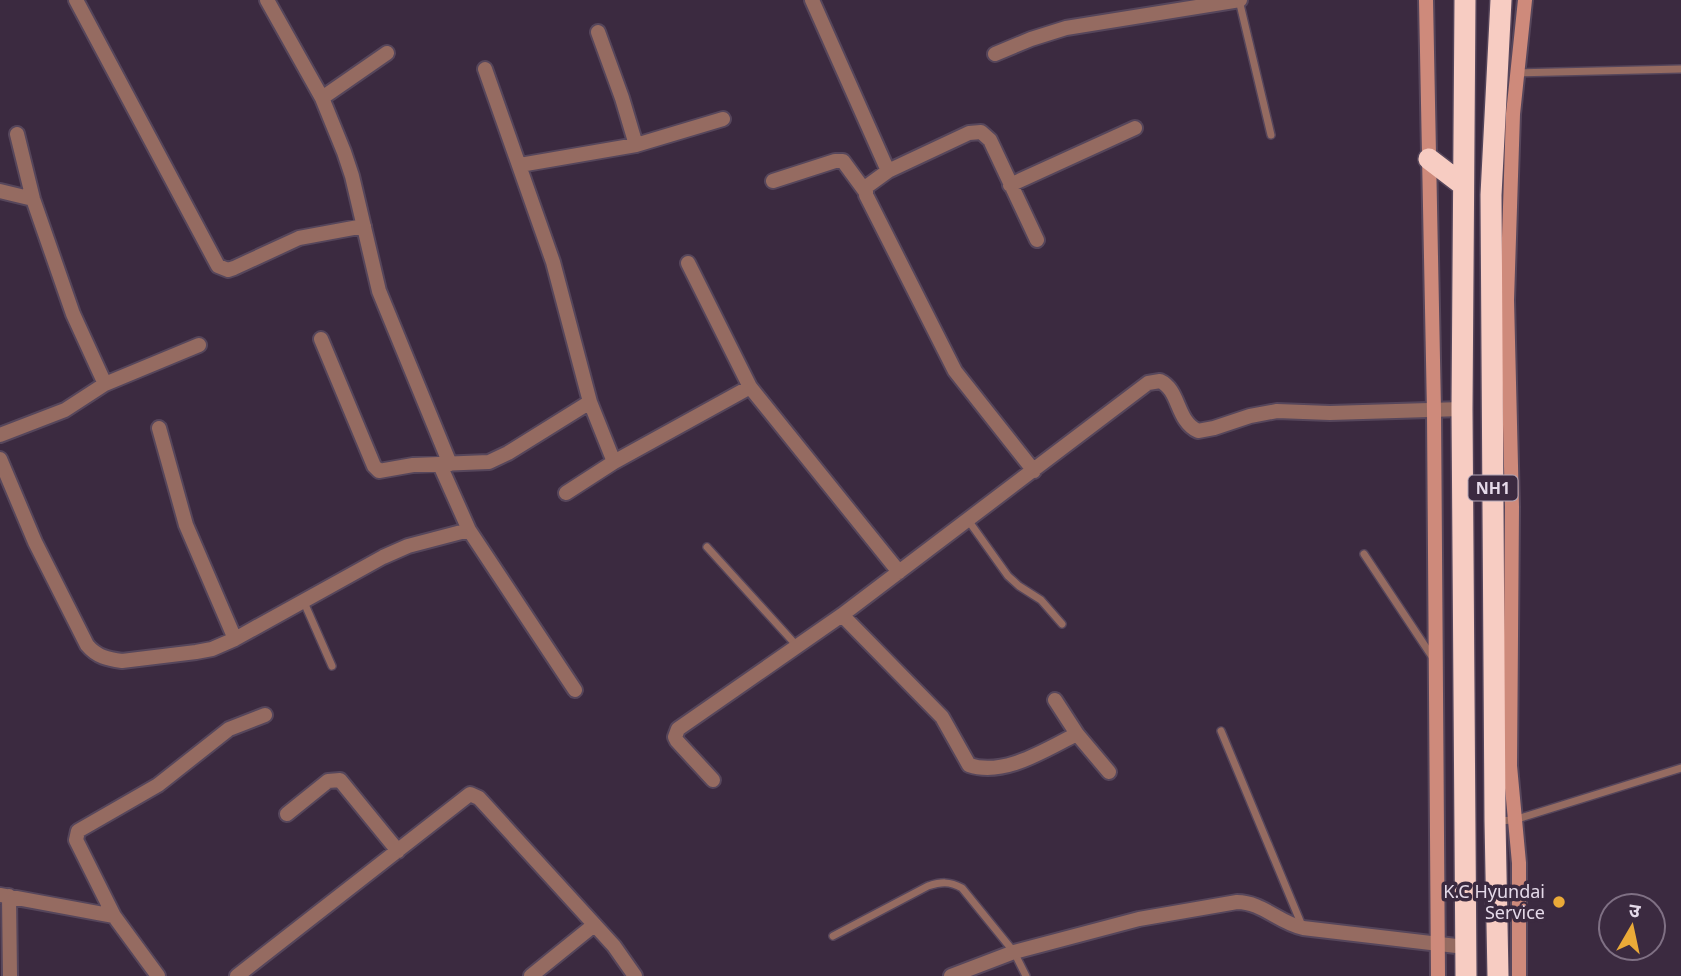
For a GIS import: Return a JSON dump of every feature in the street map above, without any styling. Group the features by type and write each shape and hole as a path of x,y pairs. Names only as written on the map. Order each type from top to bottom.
{"highway":[{"name":"NH1","path":"1465,0 1462,409 1466,976"},
{"name":"NH1","path":"1498,976 1504,820 1492,209 1504,116 1501,0"},
{"path":"1429,159 1464,185"}],"street":[{"path":"76,0 218,266 228,270 299,238 364,226"},
{"path":"267,0 322,97 352,176 379,291 469,530 575,690"},
{"path":"812,0 888,170"},
{"path":"1426,0 1434,411 1438,976"},
{"path":"1504,116 1517,73 1525,0"},
{"path":"995,54 1066,28 1232,1"},
{"path":"598,32 636,145"},
{"path":"322,97 387,52"},
{"path":"485,69 553,262 590,401 614,462"},
{"path":"520,164 636,145 723,119"},
{"path":"1010,185 1135,128"},
{"path":"865,191 869,183 888,170 976,132 985,134 1037,240"},
{"path":"17,134 33,199 73,314 105,384"},
{"path":"773,181 840,161 846,163 865,191 955,371 1034,471"},
{"path":"0,191 33,199"},
{"path":"688,263 750,387 899,572"},
{"path":"321,339 376,470 413,465 480,463 499,458 590,401"},
{"path":"0,435 65,410 105,384 199,345"},
{"path":"713,780 677,741 675,737 678,729 842,615 1147,383 1164,382 1183,418 1198,431 1277,411 1330,413 1462,409"},
{"path":"566,493 614,462 750,387"},
{"path":"159,428 186,524 235,639"},
{"path":"0,459 35,542 92,652 101,657 122,661 212,649 408,546 469,530"},
{"path":"842,615 942,717 969,765 982,767 1015,763 1077,734"},
{"path":"1055,700 1077,734 1109,772"},
{"path":"159,976 114,916 76,840 78,831 158,785 229,729 265,715"},
{"path":"287,814 328,781 340,780 398,851"},
{"path":"237,976 466,796 475,795 614,946 635,976"},
{"path":"1504,820 1519,863 1519,976"},
{"path":"10,976 5,895 114,916"},
{"path":"951,976 1014,952 1139,919 1237,902 1258,905 1291,926 1303,929 1465,947"},
{"path":"531,976 594,925"}],"lane":[{"path":"1232,1 1270,135"},
{"path":"1517,73 1681,69"},
{"path":"968,520 1007,576 1041,600 1062,624"},
{"path":"707,547 797,646"},
{"path":"1364,554 1436,662"},
{"path":"303,600 332,666"},
{"path":"1221,731 1303,929"},
{"path":"1504,820 1681,768"},
{"path":"833,936 928,886 944,881 962,888 1014,952 1026,976"}],"place":[{"name":"K.C Hyundai Service","path":"1559,902"}]}
